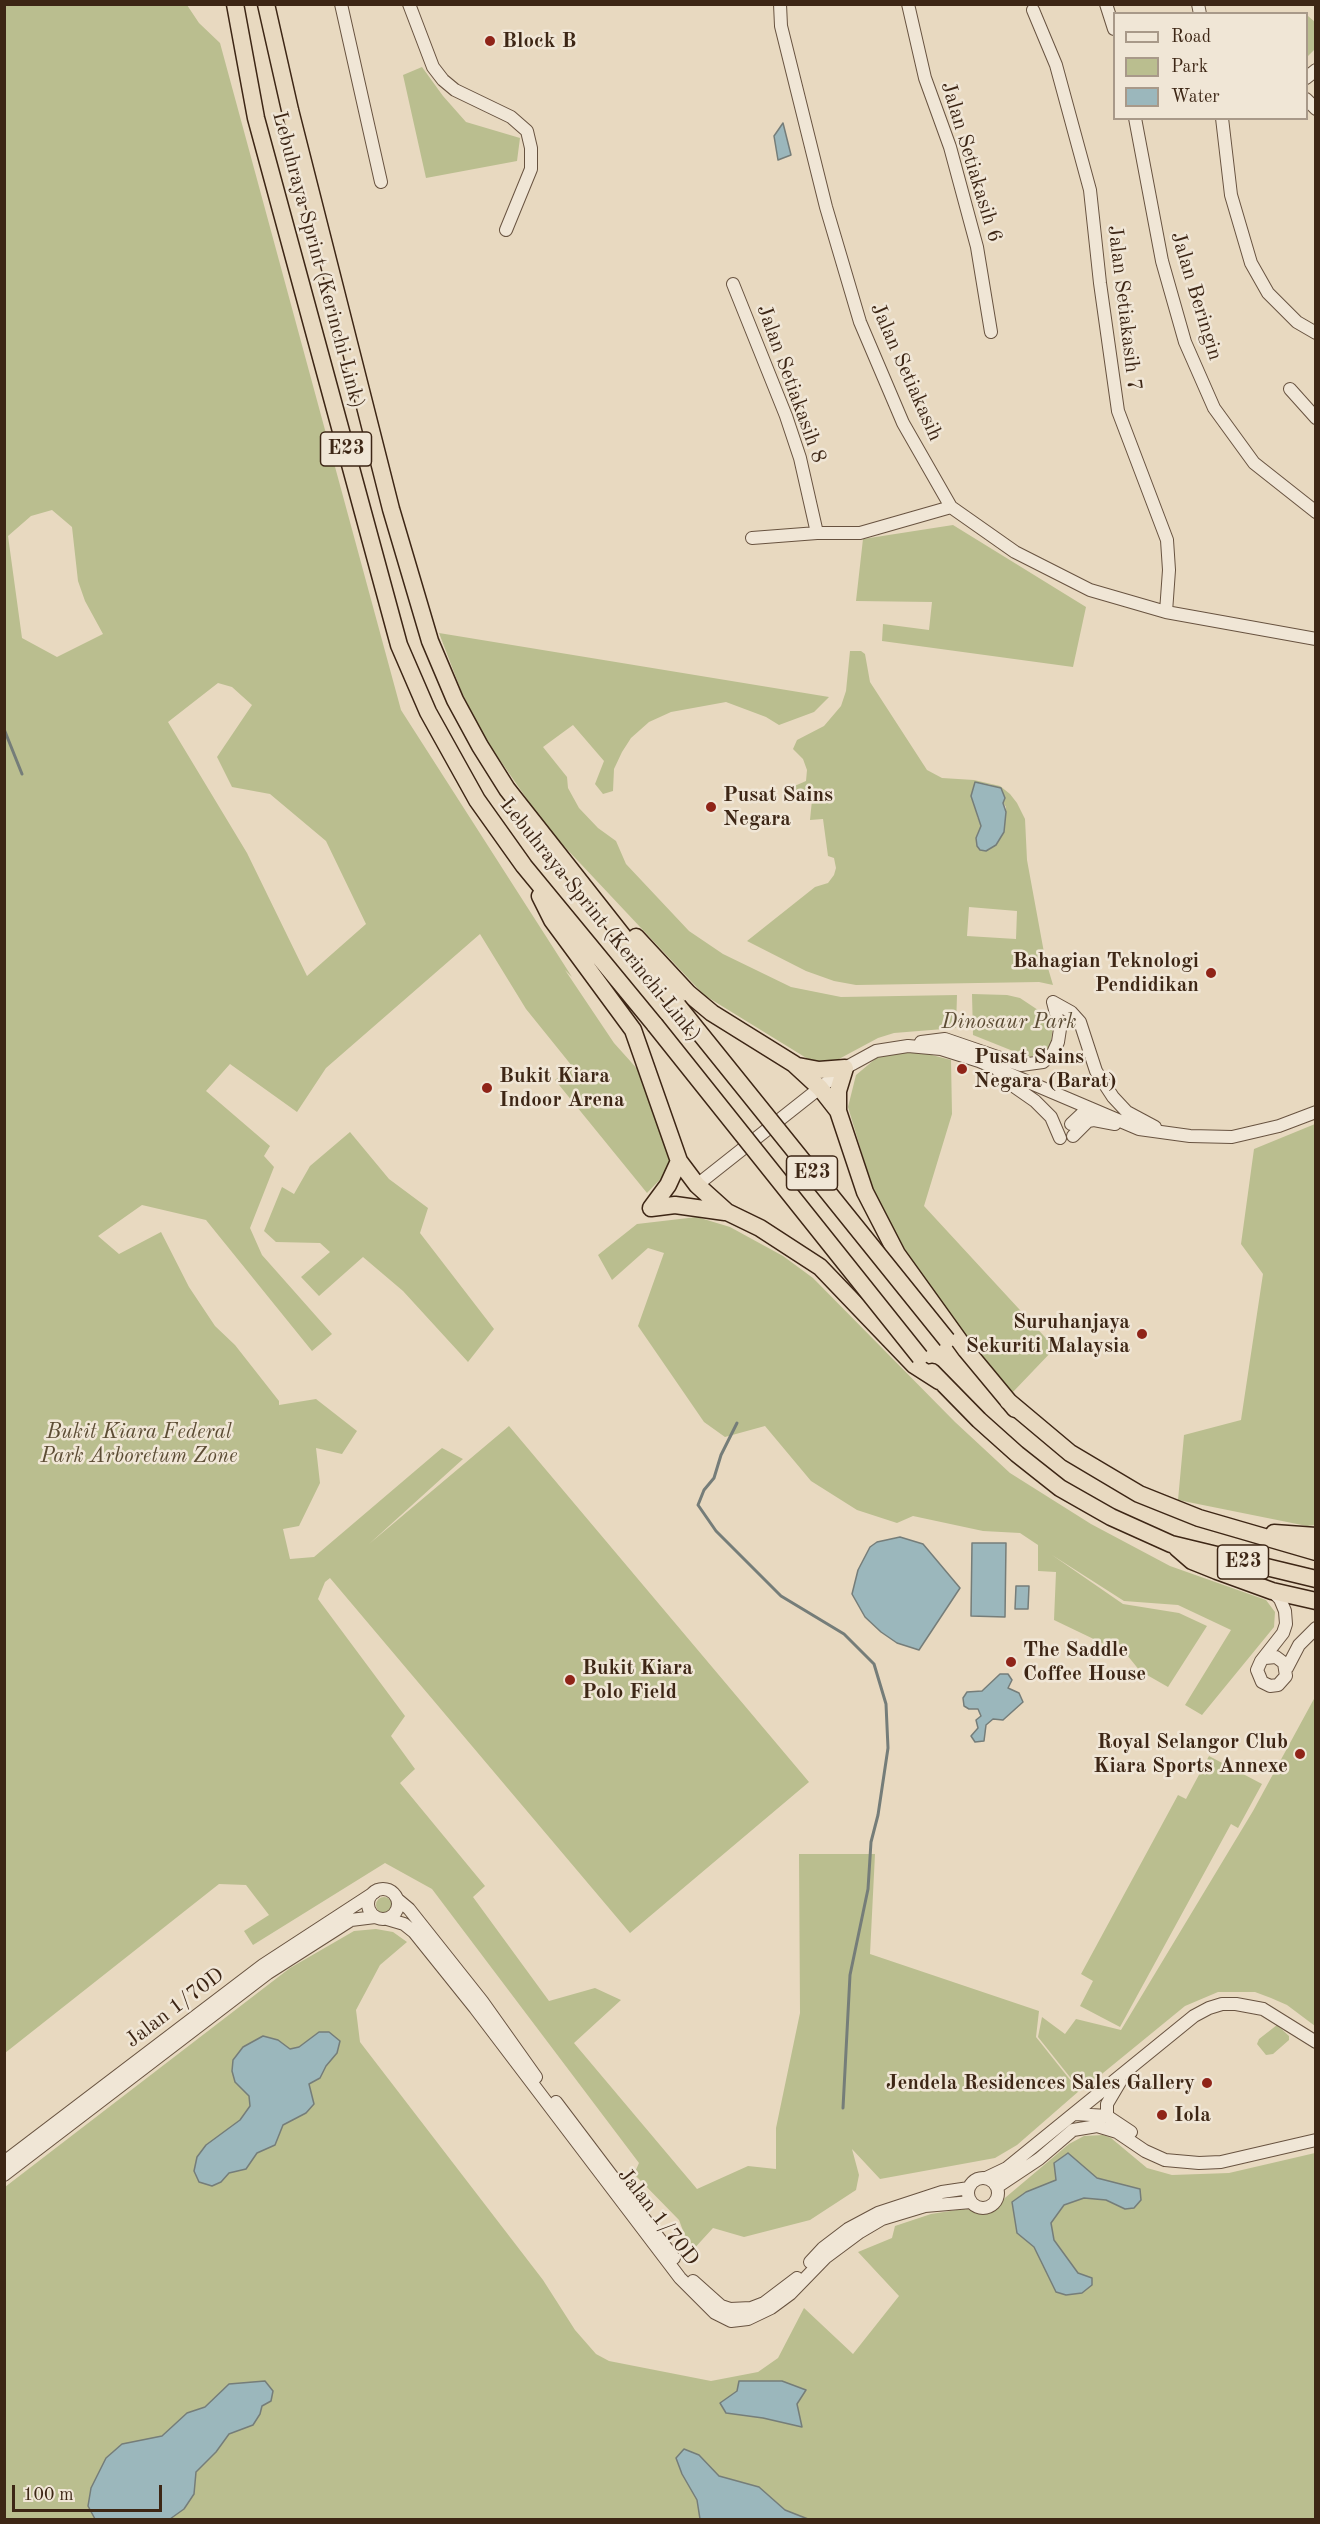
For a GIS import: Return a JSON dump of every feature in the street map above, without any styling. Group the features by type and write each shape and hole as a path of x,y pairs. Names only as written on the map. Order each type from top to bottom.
{"highway":[{"name":"Lebuhraya Sprint (Kerinchi Link)","path":"235,4 256,118 399,645 428,712 477,800 524,866 655,1025 939,1381 994,1434 1060,1488 1111,1517 1171,1544 1316,1579"},
{"name":"Lebuhraya Sprint (Kerinchi Link)","path":"266,4 290,111 385,487 430,641 455,700 507,789 947,1340 1016,1409 1070,1453 1139,1494 1199,1518 1316,1552"},
{"path":"541,833 688,993 712,1013 794,1065 820,1088 838,1111"},
{"path":"524,866 552,920 633,1030 679,1161 698,1185 727,1212 760,1228 820,1267 914,1365 939,1381"},
{"path":"794,1065 819,1070 845,1068 838,1091 838,1111 865,1192 897,1254 966,1350 1016,1409"},
{"path":"679,1161 668,1185 651,1208 675,1205 727,1212"},
{"path":"1240,1530 1316,1536"},
{"path":"1171,1544 1192,1561 1272,1591 1316,1601"}],"street":[{"path":"341,4 381,183"},
{"path":"409,4 433,67 443,80 476,101 511,117 527,131 531,148 531,169 506,230"},
{"name":"Jalan Setiakasih","path":"780,4 781,26 826,207 860,322 903,423 951,507 1015,552 1090,590 1166,612 1316,639"},
{"name":"Jalan Setiakasih 6","path":"908,4 925,78 950,147 977,247 991,332"},
{"path":"1106,4 1113,26"},
{"name":"Jalan Setiakasih 7","path":"1033,10 1056,64 1090,190 1118,411 1167,540 1166,612"},
{"name":"Jalan Beringin","path":"1135,120 1161,261 1185,342 1214,408 1254,463 1316,512"},
{"path":"1222,120 1231,195 1251,263 1269,293 1297,322 1316,333"},
{"name":"Jalan Setiakasih 8","path":"733,284 786,416 800,458 817,533"},
{"path":"1290,389 1316,418"},
{"path":"752,538 861,532 951,507"},
{"path":"698,1185 845,1068 876,1051 945,1039 1021,1065 1043,1062 1053,1053 1058,1042 1060,1029 1053,1002 1071,1012 1084,1029 1096,1071 1113,1097 1127,1112 1160,1130"},
{"path":"908,1046 941,1049 998,1069 1139,1128"},
{"path":"998,1069 1002,1078 1035,1101 1068,1132"},
{"path":"1068,1132 1088,1108"},
{"path":"1068,1132 1094,1120 1190,1136 1232,1137 1279,1126 1316,1113"},
{"path":"1272,1591 1280,1599 1285,1611 1286,1624 1283,1633 1257,1670 1259,1679 1266,1685 1274,1686 1281,1683 1299,1645 1316,1628"},
{"path":"1265,1658 1276,1657 1287,1668"},
{"path":"385,1889 390,1891 398,1899 397,1911 381,1918 368,1906 375,1892 385,1889"},
{"name":"Jalan 1/70D","path":"4,2163 263,1965 375,1892"},
{"name":"Jalan 1/70D","path":"398,1899 409,1909 482,2001 538,2079 688,2276 721,2306 751,2308 764,2303 794,2281 823,2248 848,2229 878,2213 942,2192 969,2188"},
{"name":"Jalan 1/70D","path":"4,2175 268,1973 351,1920 381,1918 404,1924 414,1932 475,2008 680,2278 715,2313 731,2321 748,2319 771,2308 790,2294 825,2258 882,2219 925,2206 971,2202"},
{"path":"997,2187 996,2200 990,2206 981,2208 971,2202 968,2196 969,2188 974,2181 1007,2168 1194,2016 1222,2004 1250,2005 1263,2009 1316,2042"},
{"path":"1107,2116 1110,2096 1129,2069"},
{"path":"1075,2114 1107,2116 1142,2140 1170,2155 1215,2155 1316,2132"},
{"path":"997,2187 1039,2159 1073,2130 1096,2126 1117,2132 1145,2151 1165,2160 1199,2163 1221,2162 1316,2140"},
{"path":"986,2178 997,2187"}],"green space":[{"name":"Bukit Kiara Federal Park Arboretum Zone","path":"5,5 187,5 199,23 220,43 401,710 572,977 565,970 614,1043 640,1072 675,1164 647,1193 555,1080 572,1066 526,1009 480,934 326,1068 297,1112 230,1064 206,1091 270,1146 264,1156 274,1167 250,1228 262,1255 332,1334 312,1351 206,1220 142,1205 98,1236 119,1254 161,1232 189,1287 215,1326 235,1345 279,1401 279,1405 316,1399 357,1431 342,1454 316,1448 320,1483 299,1526 283,1529 290,1559 314,1557 442,1448 463,1459 369,1544 509,1426 809,1782 630,1933 330,1578 325,1582 318,1599 405,1716 391,1736 415,1769 400,1783 485,1886 473,1897 549,2001 595,1988 621,2000 574,2043 697,2189 748,2166 776,2169 776,2128 800,2013 799,1854 875,1854 870,1954 1039,2011 1036,2037 1079,2091 1017,2145 995,2158 880,2179 852,2149 859,2175 856,2190 810,2220 744,2237 713,2228 691,2252 679,2220 634,2174 639,2163 432,1889 385,1863 253,1945 244,1931 269,1915 246,1885 219,1884 5,2053","holes":["52,510 72,527 78,581 85,601 103,634 57,657 22,638 8,536 31,516","218,683 232,687 252,705 217,757 232,787 270,794 326,841 366,924 307,976 247,853 168,722"]},
{"path":"1308,16 1315,22 1316,48 1308,56"},
{"path":"422,67 466,122 520,138 517,161 426,178 403,75"},
{"path":"953,525 1086,607 1073,667 882,641 883,624 929,630 932,602 856,601 863,539"},
{"path":"439,633 829,697 814,712 779,725 766,717 726,702 671,712 649,722 631,738 614,769 613,791 603,794 595,784 604,761 573,725 543,747 567,777 568,788 579,808 598,828 616,841 626,864 689,931 723,954 791,987 841,997 957,995 956,1028 894,1033 878,1038 837,1060 821,1062 808,1059 704,995 547,828 486,740 462,693"},
{"path":"850,651 861,651 865,654 870,682 927,770 942,778 974,780 1000,786 1017,803 1025,819 1027,860 1045,958 1053,985 1039,982 856,985 834,981 806,971 747,941 815,887 828,883 834,875 836,868 834,858 828,856 823,819 810,820 812,800 796,801 790,788 806,781 807,770 803,759 793,749 797,740 824,726 841,706 846,691","holes":["975,782 992,785 1006,807 1004,832 997,842 976,838 981,826 977,816","969,907 1017,911 1016,939 967,936"]},
{"name":"Dinosaur Park","path":"972,994 1007,995 1020,998 1050,1018 1053,1026 1050,1050 1045,1054 1028,1057 973,1035"},
{"path":"916,1051 951,1060 952,1114 924,1206 1055,1348 1012,1393 928,1288 876,1200 848,1107 856,1075 880,1055"},
{"path":"1315,1124 1316,1525 1307,1526 1178,1500 1184,1435 1241,1420 1263,1274 1241,1244 1254,1149"},
{"path":"350,1132 389,1179 428,1208 420,1233 494,1329 468,1362 403,1291 363,1257 319,1296 301,1277 330,1252 320,1243 276,1242 264,1231 282,1187 294,1194 310,1166"},
{"path":"697,1217 730,1227 783,1256 813,1278 955,1422 1010,1473 1091,1524 1170,1566 1266,1600 1275,1612 1274,1627 1202,1715 1185,1705 1231,1630 1178,1605 1124,1601 1052,1555 1123,1604 1179,1613 1207,1626 1168,1687 1140,1671 1127,1655 1054,1620 1056,1572 1038,1571 1038,1545 1020,1533 983,1531 913,1516 897,1523 857,1510 811,1481 765,1426 725,1437 704,1422 638,1326 664,1253 648,1248 612,1280 598,1255 637,1224"},
{"path":"1315,1697 1315,2026 1287,2005 1255,1992 1218,1992 1185,2006 1081,2091 1038,2037 1042,2017 1065,2034 1076,2019 1121,2030 1253,1811"},
{"path":"1209,1756 1262,1784 1238,1828 1231,1824 1120,2027 1080,2006 1093,1981 1081,1974 1178,1795 1186,1799"},
{"path":"381,1897 387,1897 392,1905 390,1911 381,1913 376,1908 376,1902"},
{"path":"376,1929 393,1932 407,1942 380,1965 356,2010 360,2042 543,2280 575,2330 596,2354 609,2361 711,2381 758,2372 778,2358 804,2308 853,2354 899,2296 858,2252 892,2238 895,2226 931,2214 963,2209 983,2211 993,2208 1069,2144 1084,2136 1103,2135 1111,2138 1147,2168 1172,2175 1229,2173 1315,2153 1315,2519 5,2520 5,2187 290,1968 354,1931"},
{"path":"1277,2025 1289,2036 1289,2040 1273,2054 1266,2055 1257,2044 1259,2039"}],"water":[{"path":"783,123 791,155 778,160 774,136"},
{"path":"975,782 1001,788 1005,798 1003,803 1006,812 1004,832 996,845 986,851 980,850 977,846 976,838 981,826 971,796"},
{"path":"900,1537 923,1544 960,1588 919,1650 897,1643 881,1632 865,1617 852,1594 858,1570 870,1547 877,1542"},
{"path":"972,1543 1006,1543 1005,1617 971,1616"},
{"path":"1016,1586 1029,1586 1028,1609 1015,1609"},
{"path":"1000,1674 1008,1674 1012,1680 1008,1688 1019,1693 1023,1702 1003,1720 993,1719 986,1725 984,1741 975,1742 971,1736 978,1728 976,1720 981,1716 978,1709 969,1709 964,1706 963,1698 967,1692 982,1691"},
{"path":"319,2032 329,2032 340,2041 337,2053 320,2078 309,2084 314,2104 306,2113 283,2125 275,2145 257,2153 246,2169 229,2173 221,2182 212,2186 199,2182 194,2171 197,2157 206,2145 240,2120 250,2106 249,2096 235,2082 232,2071 233,2060 243,2047 263,2036 278,2040 290,2049 299,2047"},
{"path":"1068,2153 1097,2178 1140,2189 1141,2200 1134,2208 1125,2209 1106,2200 1084,2198 1064,2205 1051,2223 1054,2240 1078,2273 1092,2278 1092,2285 1082,2293 1066,2295 1056,2292 1034,2247 1017,2233 1012,2202 1026,2192 1056,2180 1054,2163"},
{"path":"265,2381 273,2391 271,2401 262,2406 253,2425 229,2434 216,2452 196,2472 194,2494 184,2509 170,2519 95,2519 88,2506 91,2488 106,2458 122,2444 162,2436 187,2413 205,2407 229,2384"},
{"path":"739,2381 782,2381 806,2390 797,2404 802,2427 726,2413 720,2403 737,2391"},
{"path":"684,2449 699,2455 719,2476 759,2487 785,2510 808,2519 700,2519 697,2500 676,2458"}],"waterway":[{"path":"4,729 22,774"},
{"path":"737,1423 721,1455 714,1478 704,1490 698,1505 716,1531 781,1596 844,1634 874,1664 886,1704 888,1748 878,1815 871,1842 868,1889 850,1975 843,2108"}],"place":[{"name":"Block B","path":"490,41"},
{"name":"Pusat Sains Negara","path":"711,807"},
{"name":"Bahagian Teknologi Pendidikan","path":"1211,973"},
{"name":"Pusat Sains Negara (Barat)","path":"962,1069"},
{"name":"Bukit Kiara Indoor Arena","path":"487,1088"},
{"name":"Suruhanjaya Sekuriti Malaysia","path":"1142,1334"},
{"name":"The Saddle Coffee House","path":"1011,1662"},
{"name":"Bukit Kiara Polo Field","path":"570,1680"},
{"name":"Royal Selangor Club Kiara Sports Annexe","path":"1300,1754"},
{"name":"Jendela Residences Sales Gallery","path":"1207,2083"},
{"name":"Iola","path":"1162,2115"}]}
